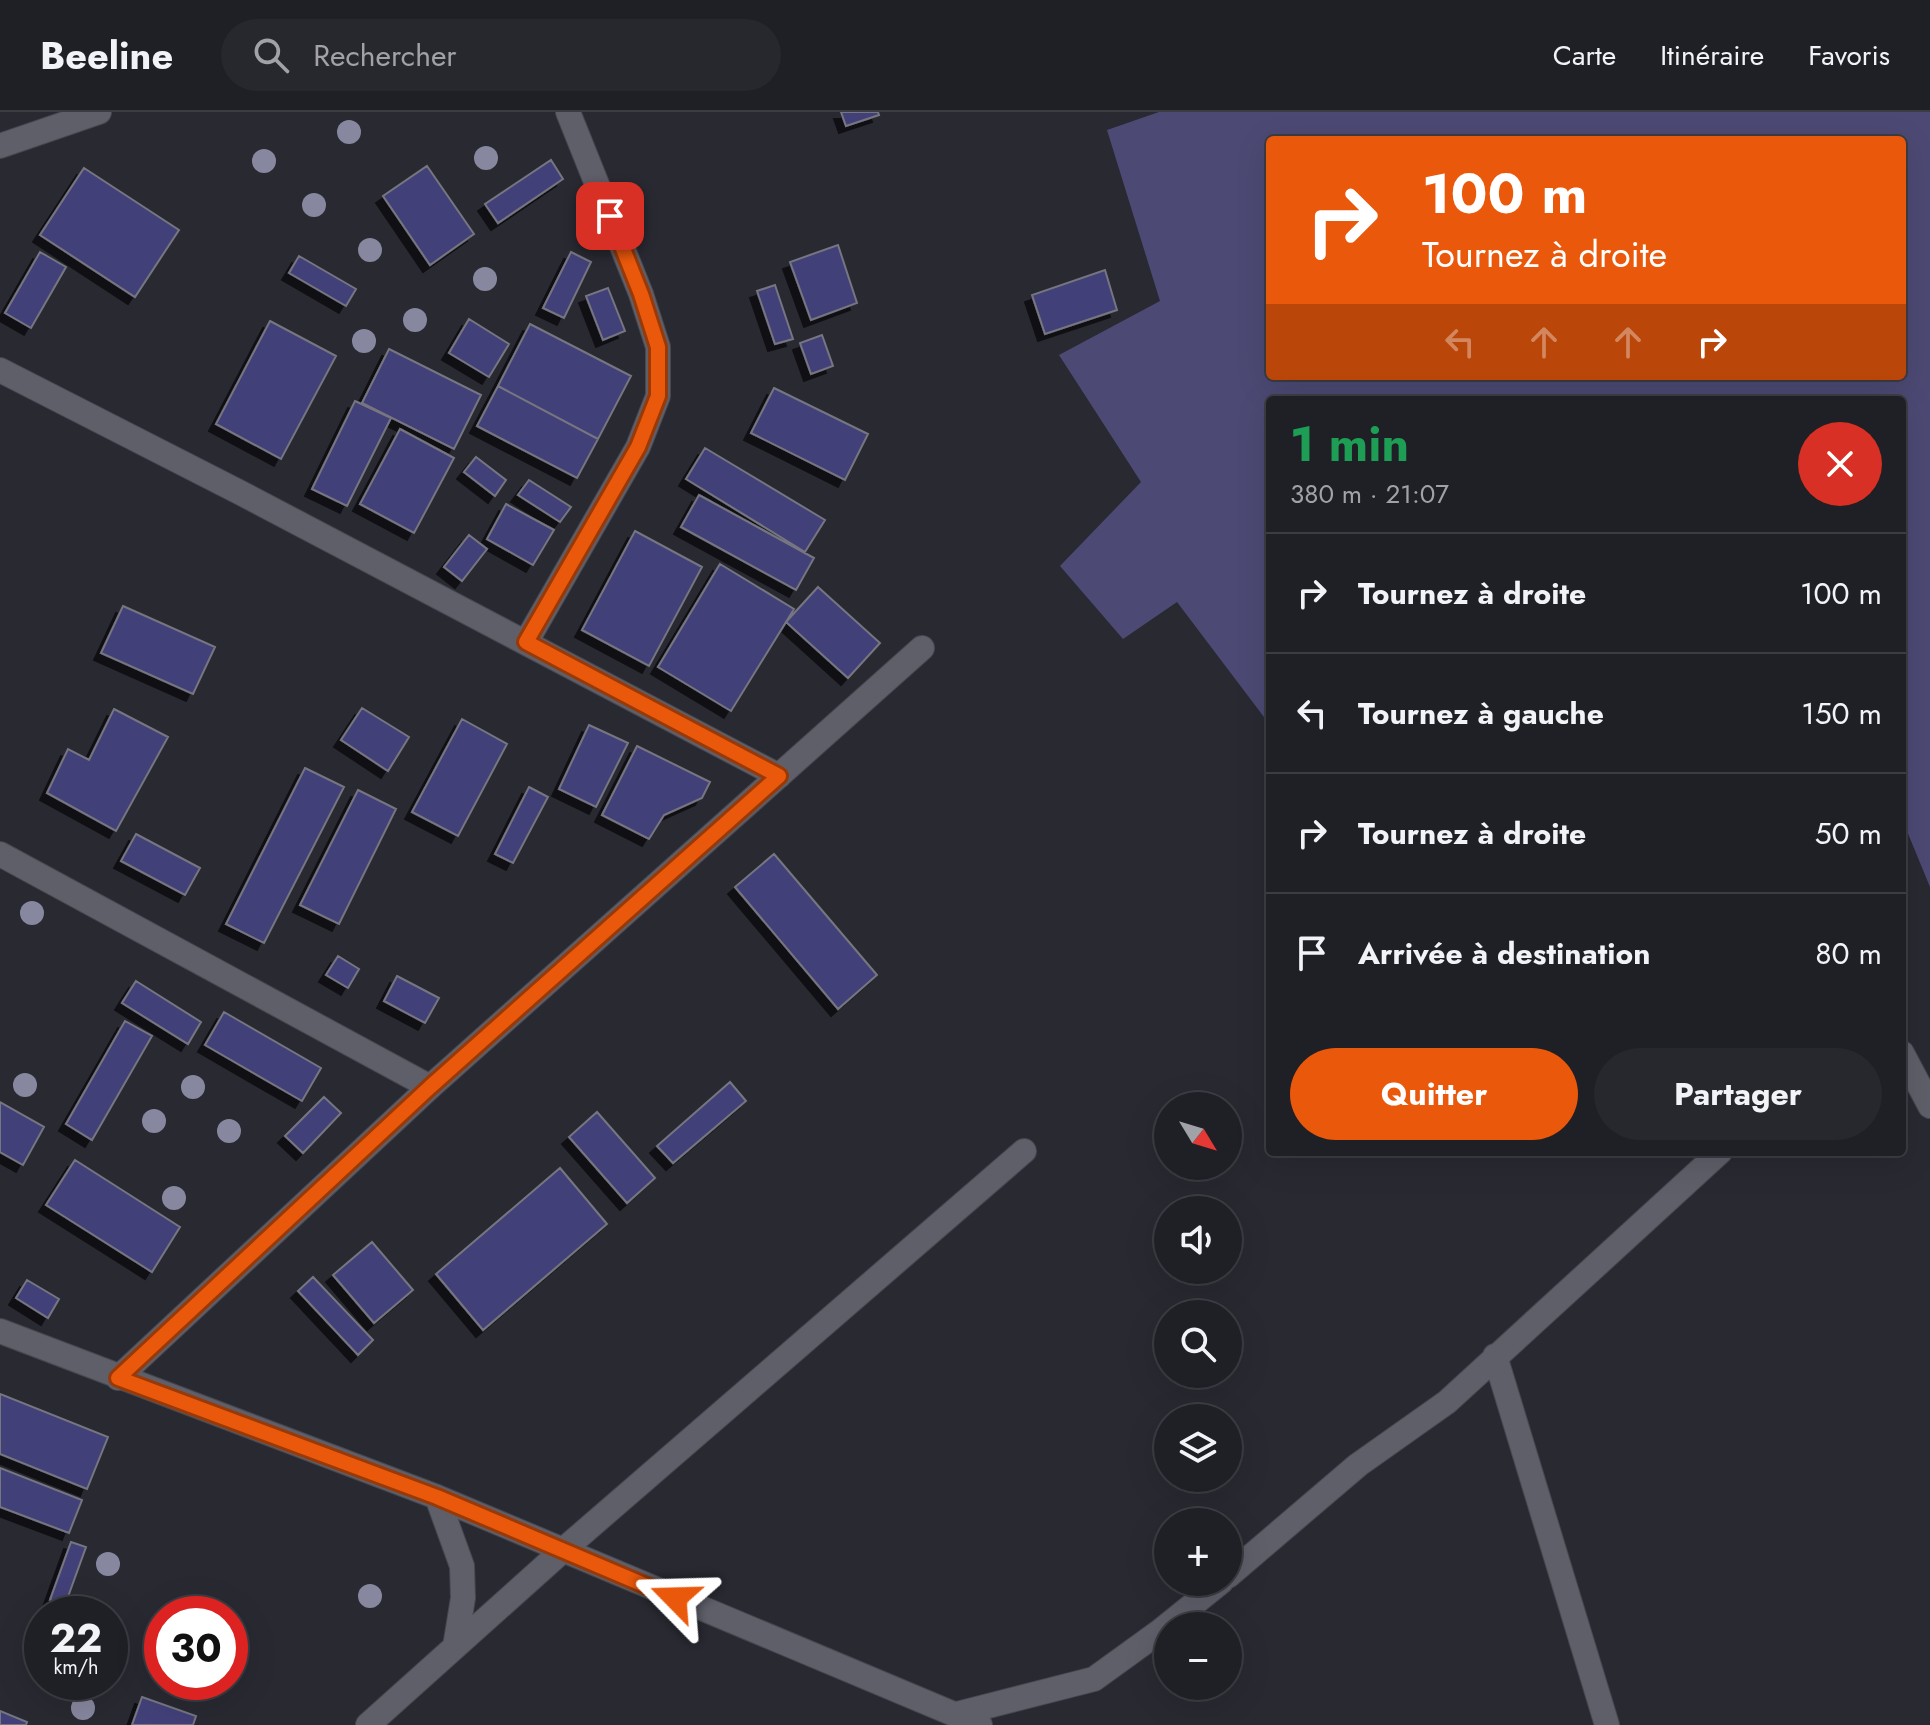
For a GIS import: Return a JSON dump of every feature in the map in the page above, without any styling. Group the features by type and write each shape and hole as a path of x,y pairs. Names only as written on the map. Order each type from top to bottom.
{"street":[{"path":"0,146 99,112"},
{"path":"526,642 638,447 658,396 658,347 641,294 568,112"},
{"path":"0,370 779,776"},
{"path":"118,1378 430,1087 922,648"},
{"path":"0,854 430,1087"},
{"path":"1906,1061 1930,1106"},
{"path":"368,1725 562,1551 1024,1151"},
{"path":"1242,1565 1358,1465 1447,1402 1716,1156"},
{"path":"0,1331 437,1497 980,1725"},
{"path":"1495,1356 1607,1725"},
{"path":"437,1497 462,1566 463,1598 455,1647"},
{"path":"957,1714 1094,1679 1204,1596"}],"shaded area":[{"path":"1159,112 1930,112 1930,887 1906,829 1906,396 1266,396 1266,720 1177,602 1123,639 1060,566 1141,482 1059,355 1160,301 1107,130"}],"building":[{"path":"841,112 878,112 879,115 846,126"},
{"path":"551,160 563,179 498,223 485,204"},
{"path":"427,166 474,234 430,265 383,196"},
{"path":"84,168 179,230 135,297 40,235"},
{"path":"838,245 857,303 811,320 790,262"},
{"path":"40,252 66,267 31,328 5,313"},
{"path":"571,252 591,262 564,318 543,308"},
{"path":"299,256 356,289 346,306 289,273"},
{"path":"1105,270 1117,310 1045,334 1032,295"},
{"path":"775,285 793,339 775,344 757,291"},
{"path":"608,288 625,331 603,340 586,296"},
{"path":"469,319 509,344 489,377 449,353"},
{"path":"270,321 336,356 281,459 216,424"},
{"path":"530,324 631,376 598,439 498,386"},
{"path":"822,335 833,366 811,374 800,343"},
{"path":"389,349 481,395 454,449 362,403"},
{"path":"498,386 598,439 577,478 477,426"},
{"path":"774,388 868,434 845,480 751,433"},
{"path":"355,401 391,418 347,506 312,489"},
{"path":"400,429 454,458 414,533 360,504"},
{"path":"705,448 825,520 805,552 686,479"},
{"path":"476,457 506,480 495,496 464,472"},
{"path":"529,480 571,507 560,522 518,495"},
{"path":"699,495 814,558 796,590 681,527"},
{"path":"506,504 554,530 533,565 487,539"},
{"path":"635,531 702,567 649,666 582,630"},
{"path":"469,535 487,549 462,581 444,567"},
{"path":"720,564 794,609 731,711 658,667"},
{"path":"818,587 880,643 848,678 786,622"},
{"path":"123,606 215,647 193,694 101,653"},
{"path":"362,708 409,737 388,771 341,740"},
{"path":"114,709 168,737 116,831 47,793 68,749 89,760"},
{"path":"462,719 507,744 458,836 412,812"},
{"path":"589,725 628,743 596,807 559,789"},
{"path":"637,746 710,782 702,798 664,815 649,839 602,815"},
{"path":"305,768 344,787 264,943 226,924"},
{"path":"529,787 548,797 513,863 495,854"},
{"path":"358,790 396,809 339,924 300,905"},
{"path":"136,834 200,868 185,895 121,861"},
{"path":"774,854 877,975 838,1009 735,887"},
{"path":"338,956 359,969 348,988 326,975"},
{"path":"397,976 439,998 425,1023 384,1001"},
{"path":"136,981 201,1022 188,1044 122,1003"},
{"path":"224,1012 321,1068 302,1101 205,1045"},
{"path":"125,1021 152,1036 92,1140 66,1124"},
{"path":"730,1082 746,1101 673,1163 657,1146"},
{"path":"324,1097 341,1113 303,1153 285,1136"},
{"path":"0,1102 44,1127 23,1165 0,1152"},
{"path":"597,1112 655,1178 627,1203 569,1137"},
{"path":"75,1160 180,1227 152,1272 46,1205"},
{"path":"560,1168 607,1224 483,1330 436,1274"},
{"path":"372,1242 413,1290 374,1323 333,1275"},
{"path":"313,1277 373,1340 358,1355 298,1291"},
{"path":"27,1280 59,1299 48,1318 16,1298"},
{"path":"0,1394 108,1437 87,1489 0,1454"},
{"path":"0,1468 82,1500 69,1533 0,1507"},
{"path":"71,1542 86,1547 68,1596 51,1596"},
{"path":"142,1697 196,1716 193,1725 132,1725"},
{"path":"0,1711 27,1722 26,1725 0,1725"}],"route":[{"path":"610,216 658,347 658,396 638,447 526,642 779,776 430,1087 118,1378 437,1497 675,1598"}]}
